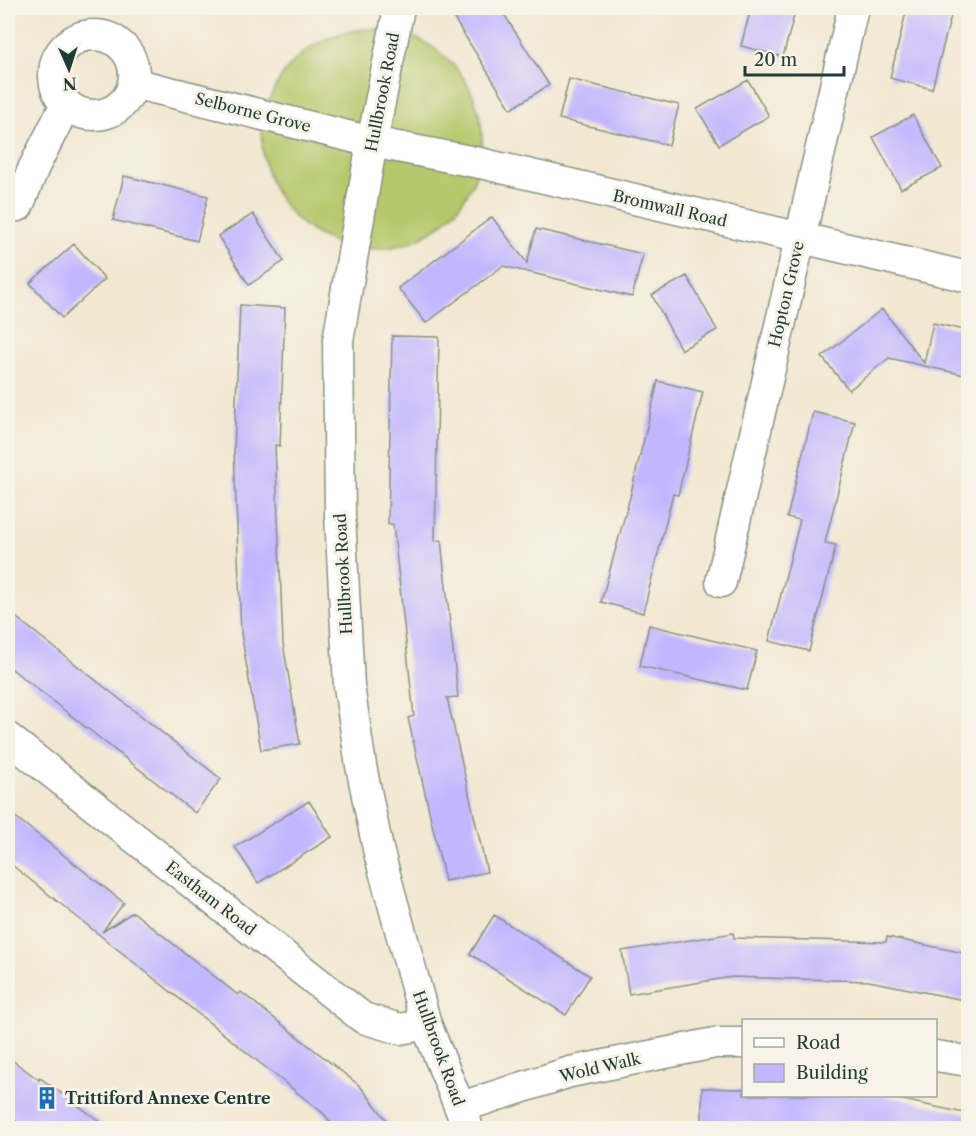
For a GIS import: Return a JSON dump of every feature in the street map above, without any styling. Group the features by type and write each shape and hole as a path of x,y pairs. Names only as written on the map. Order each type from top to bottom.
{"street":[{"name":"Hullbrook Road","path":"399,8 372,142 338,341 340,515 349,675 361,766 378,849 426,1024 464,1118"},
{"name":"Hopton Grove","path":"721,582 853,8"},
{"path":"96,35 109,38 121,45 134,69 133,83 122,104 100,115 88,115 66,104 58,93 54,80 55,66 60,53 70,43 82,37 96,35"},
{"name":"Selborne Grove","path":"133,83 372,142"},
{"path":"18,206 66,104"},
{"name":"Bromwall Road","path":"372,142 480,163 969,277"},
{"name":"Eastham Road","path":"8,738 363,1018 400,1029 426,1024"},
{"name":"Wold Walk","path":"464,1118 570,1072 715,1043 742,1043"},
{"path":"937,1056 969,1060"}],"green space":[{"path":"372,29 393,31 424,42 450,61 469,87 480,118 482,139 480,160 469,191 450,217 424,236 393,247 372,249 351,247 320,236 294,217 275,191 264,160 262,139 264,118 275,87 294,61 320,42 351,31"}],"building":[{"path":"467,8 500,8 549,85 511,109 453,17"},
{"path":"751,8 796,8 783,57 741,46"},
{"path":"907,8 953,8 932,89 890,78"},
{"path":"569,79 679,105 669,145 559,119"},
{"path":"748,80 769,116 719,145 697,109"},
{"path":"913,115 942,168 901,189 873,137"},
{"path":"124,176 208,196 197,241 113,220"},
{"path":"253,214 284,261 249,285 218,236"},
{"path":"492,217 527,263 536,229 643,254 632,297 503,266 426,323 398,288"},
{"path":"74,244 105,279 62,318 30,283"},
{"path":"687,276 717,330 681,350 652,295"},
{"path":"240,305 285,308 280,446 275,445 283,643 300,744 261,750 241,633 234,449"},
{"path":"882,309 924,363 933,323 969,331 969,376 889,358 849,390 822,357"},
{"path":"392,336 439,337 435,541 441,540 458,697 447,698 487,872 445,881 408,718 414,716 393,524 388,524"},
{"path":"658,381 703,392 678,495 673,494 643,613 601,602 630,497"},
{"path":"813,412 855,422 825,543 836,545 809,651 769,641 800,520 787,517"},
{"path":"8,611 221,779 195,813 8,666"},
{"path":"649,625 757,651 747,690 640,666"},
{"path":"309,801 332,837 258,883 235,847"},
{"path":"8,811 124,903 102,932 133,912 238,995 241,992 360,1086 393,1128 335,1128 324,1114 8,862"},
{"path":"494,915 590,976 566,1015 470,954"},
{"path":"733,933 734,938 886,942 887,937 969,954 969,1001 869,981 732,977 629,994 622,951"},
{"name":"Trittiford Annexe Centre","path":"8,1057 109,1128 25,1128 8,1115"},
{"path":"702,1088 742,1089 742,1097 889,1097 969,1114 969,1128 702,1128"}],"place":[{"name":"Trittiford Annexe Centre","path":"47,1098"}]}
